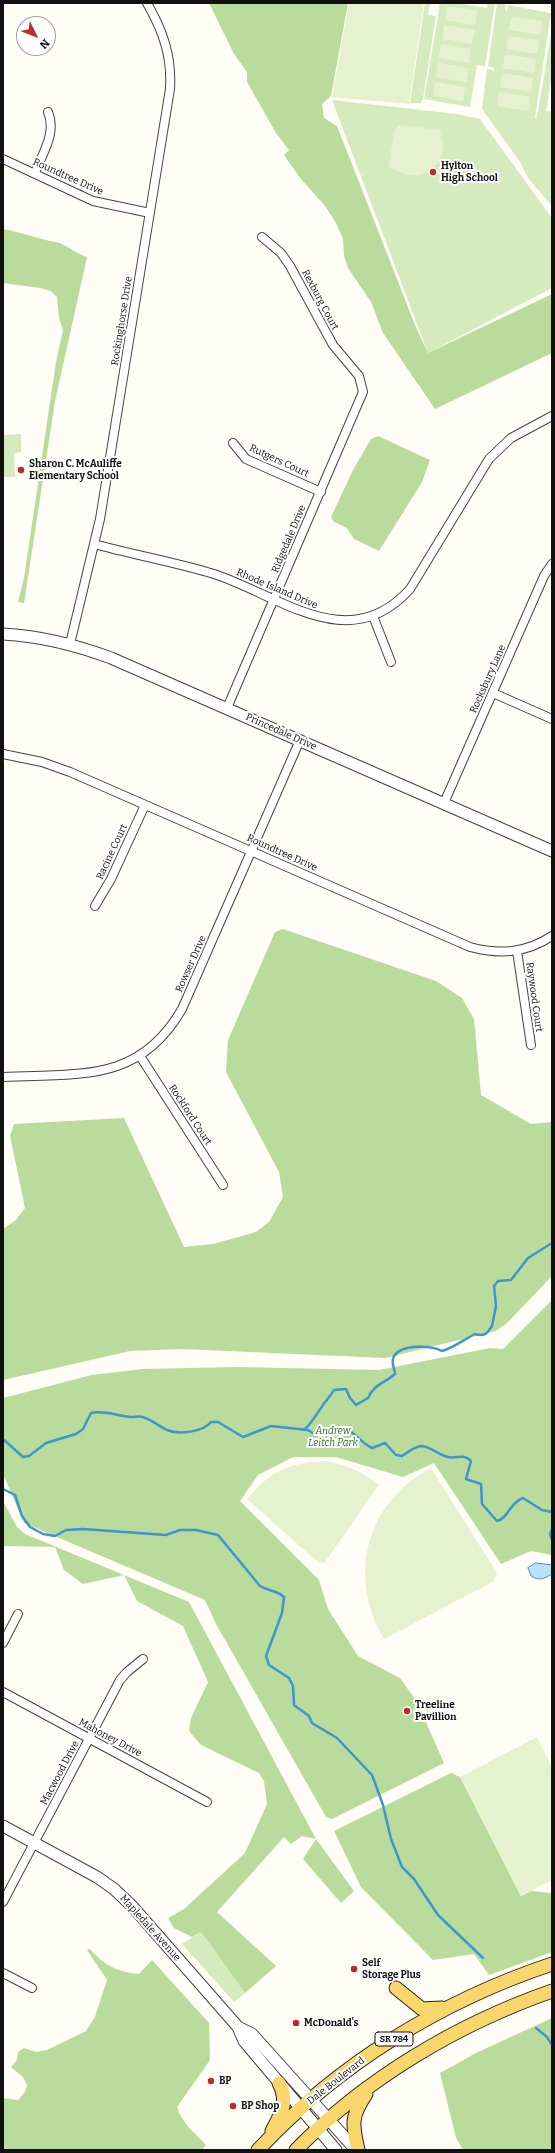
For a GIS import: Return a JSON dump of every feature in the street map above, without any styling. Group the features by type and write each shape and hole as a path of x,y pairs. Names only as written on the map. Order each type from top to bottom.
{"main road":[{"name":"Dale Boulevard","path":"262,2145 311,2100 380,2048 450,2006 516,1976 552,1964"},
{"path":"396,1988 422,2009 450,2006"},
{"name":"SR 784","path":"296,2150 328,2119 374,2084 462,2029 552,1991"},
{"path":"262,2145 278,2119 284,2102 284,2092 279,2083"},
{"path":"357,2150 353,2127 354,2115 374,2084"}],"street":[{"name":"Rockinghorse Drive","path":"70,644 100,519 171,77 168,49 147,3"},
{"path":"34,173 52,131 52,123 48,112"},
{"name":"Roundtree Drive","path":"3,159 93,201 150,213"},
{"name":"Rexburg Court","path":"262,237 277,249 286,260 333,345 359,376"},
{"name":"Ridgedale Drive","path":"227,708 361,400 363,388 359,376"},
{"name":"Rhode Island Drive","path":"94,544 214,574 310,615 330,620 344,620 373,616 393,605 410,589 489,459 511,438 552,416"},
{"name":"Rutgers Court","path":"233,443 246,459 321,492"},
{"name":"Rocksbury Lane","path":"444,803 544,576 552,564"},
{"path":"373,616 391,662"},
{"name":"Princedale Drive","path":"3,634 42,638 70,644 111,658 552,851"},
{"path":"493,693 552,719"},
{"name":"Rowser Drive","path":"3,1077 97,1072 116,1068 140,1056 165,1034 182,1009 300,740"},
{"name":"Roundtree Drive","path":"3,754 42,762 145,805 470,947 496,952 517,951 536,946 552,936"},
{"name":"Racine Court","path":"95,906 111,879 145,805"},
{"name":"Raywood Court","path":"517,951 531,1045"},
{"name":"Rockford Court","path":"140,1056 224,1185"},
{"path":"3,1643 18,1614"},
{"name":"Macwood Drive","path":"3,1902 120,1680 143,1659"},
{"name":"Mahoney Drive","path":"3,1692 207,1802"},
{"name":"Mapledale Avenue","path":"3,1826 97,1877 114,1889 132,1906 238,2027 244,2041 336,2150"},
{"path":"3,1973 32,1988"},
{"name":"Mapledale Avenue","path":"238,2027 252,2034 357,2150"}],"green space":[{"path":"209,3 348,3 331,96 322,104 324,118 337,126 415,325 428,353 552,294 552,353 435,409 383,333 371,302 348,268 344,256 343,239 336,223 325,206 301,179 284,155 289,150 276,133 247,82 247,72 234,54"},
{"path":"349,3 424,3 409,104 332,97"},
{"path":"425,3 430,3 428,15 436,16 423,99 421,103 410,103"},
{"path":"440,3 456,3 487,8 488,3 495,3 485,66 477,65 470,107 424,99"},
{"path":"497,3 506,5 505,11 507,11 508,5 551,13 535,117 525,115 537,118 552,29 552,74 546,111 552,112 552,206 528,178 520,162 482,109 487,69 493,70 493,76 494,68 488,66"},
{"path":"447,6 477,11 475,25 445,20"},
{"path":"512,17 542,21 540,35 509,30"},
{"path":"444,25 475,30 472,44 442,39"},
{"path":"508,36 539,40 537,54 506,49"},
{"path":"441,44 471,49 469,63 439,58"},
{"path":"505,54 536,59 534,73 503,68"},
{"path":"438,63 469,68 466,82 436,77"},
{"path":"502,73 533,78 531,92 500,87"},
{"path":"435,82 465,87 463,101 433,96"},
{"path":"499,92 530,97 528,111 497,106"},
{"path":"332,100 457,114 480,119 552,218 552,288 428,353"},
{"path":"400,125 440,130 443,144 442,156 435,165 424,173 418,175 407,175 389,167 394,130"},
{"path":"3,229 60,243 87,257 55,401 24,603 18,602 24,578 56,362 63,330 59,318 57,297 51,291 3,283"},
{"path":"21,434 21,452 14,453 15,477 3,477 3,435"},
{"path":"378,436 430,460 422,482 379,551 354,539 347,528 334,522 331,517 353,470 371,439"},
{"path":"283,929 436,981 462,998 474,1019 481,1095 531,1124 552,1122 552,1276 508,1322 496,1331 385,1358 183,1349 130,1351 3,1380 3,1229 16,1220 25,1208 10,1136 14,1124 124,1118 184,1247 213,1244 256,1232 269,1222 283,1197 279,1172 226,1072 228,1040 275,932"},
{"name":"Andrew Leitch Park","path":"552,1300 552,1555 531,1551 501,1564 434,1463 403,1477 336,1457 293,1457 258,1475 240,1501 319,1580 328,1609 358,1656 400,1678 417,1702 444,1763 332,1819 326,1817 216,1624 205,1600 24,1523 3,1474 3,1398 92,1375 142,1369 238,1367 379,1370 490,1348 503,1349"},
{"path":"325,1461 354,1469 379,1485 325,1562 319,1563 247,1499 255,1489 272,1475 281,1470 301,1464"},
{"path":"431,1468 497,1573 494,1581 384,1639 373,1615 367,1590 365,1566 369,1543 378,1520 391,1500 409,1483"},
{"path":"3,1501 17,1527 25,1534 124,1575 83,1584 64,1570 55,1547 3,1546"},
{"path":"124,1575 189,1602 316,1839 302,1836 291,1844 284,1837 217,1912 276,1966 245,1993 201,1932 192,1937 174,1928 168,1918 184,1909 245,1853 267,1804 264,1781 259,1773 201,1745 189,1731 191,1718 208,1682 183,1626 137,1601"},
{"path":"537,1737 552,1768 552,1880 521,1896 460,1777"},
{"path":"451,1773 460,1777 521,1896 531,1891 552,1893 552,1952 489,1975 474,1954 433,1960 361,1887 334,1831"},
{"path":"316,1839 354,1891 341,1903 303,1859"},
{"path":"201,1932 245,1993 234,2002 182,1944"},
{"path":"90,1949 100,1959 112,1967 124,1972 139,1974 152,1960 209,2023 210,2060 177,2107 185,2122 206,2145 202,2150 3,2150 3,2098 18,2100 25,2092 27,2085 23,2077 11,2067 17,2060 18,2052 24,2048 36,2052 47,2050 86,2031 95,2017 107,1980 87,1950"},
{"path":"552,2018 552,2150 463,2150 456,2138 440,2073 476,2053"}],"water":[{"path":"536,1563 552,1565 552,1574 542,1579 531,1576 528,1568"}],"waterway":[{"path":"304,1430 334,1390 346,1389 350,1398 356,1405 368,1398 373,1390 395,1374 392,1361 394,1356 403,1349 424,1347 442,1351 455,1346 475,1334 483,1335 487,1333 492,1326 496,1306 494,1286 498,1281 511,1280 528,1258 552,1243"},
{"path":"3,1439 23,1457 29,1456 46,1443 76,1434 83,1429 91,1413 96,1412 131,1417 143,1417 172,1432 190,1432 202,1428 211,1422 218,1422 243,1437 271,1426 308,1430 316,1435 331,1433 344,1428 372,1448 385,1443 396,1455 402,1456 414,1448 422,1446 448,1457 465,1457 471,1461 466,1479 481,1484 482,1504 497,1521 501,1520 515,1503 523,1498 542,1510 552,1512"},
{"path":"3,1489 15,1495 22,1516 30,1527 43,1534 55,1536 66,1530 83,1529 166,1535 180,1530 196,1530 218,1535 260,1586 284,1597 282,1613 266,1656 269,1665 289,1678 293,1686 294,1705 309,1716 312,1723 337,1738 372,1775 383,1805 391,1839 402,1867 414,1879 438,1915 483,1958"},
{"path":"552,1529 550,1534 552,1540"},
{"path":"536,2028 547,2037 552,2045"}],"place":[{"name":"Hylton High School","path":"433,172"},
{"name":"Sharon C. McAuliffe Elementary School","path":"21,470"},
{"name":"Treeline Pavillion","path":"407,1711"},
{"name":"Self Storage Plus","path":"354,1969"},
{"name":"McDonald's","path":"296,2023"},
{"name":"BP","path":"211,2081"},
{"name":"BP Shop","path":"233,2106"}]}
